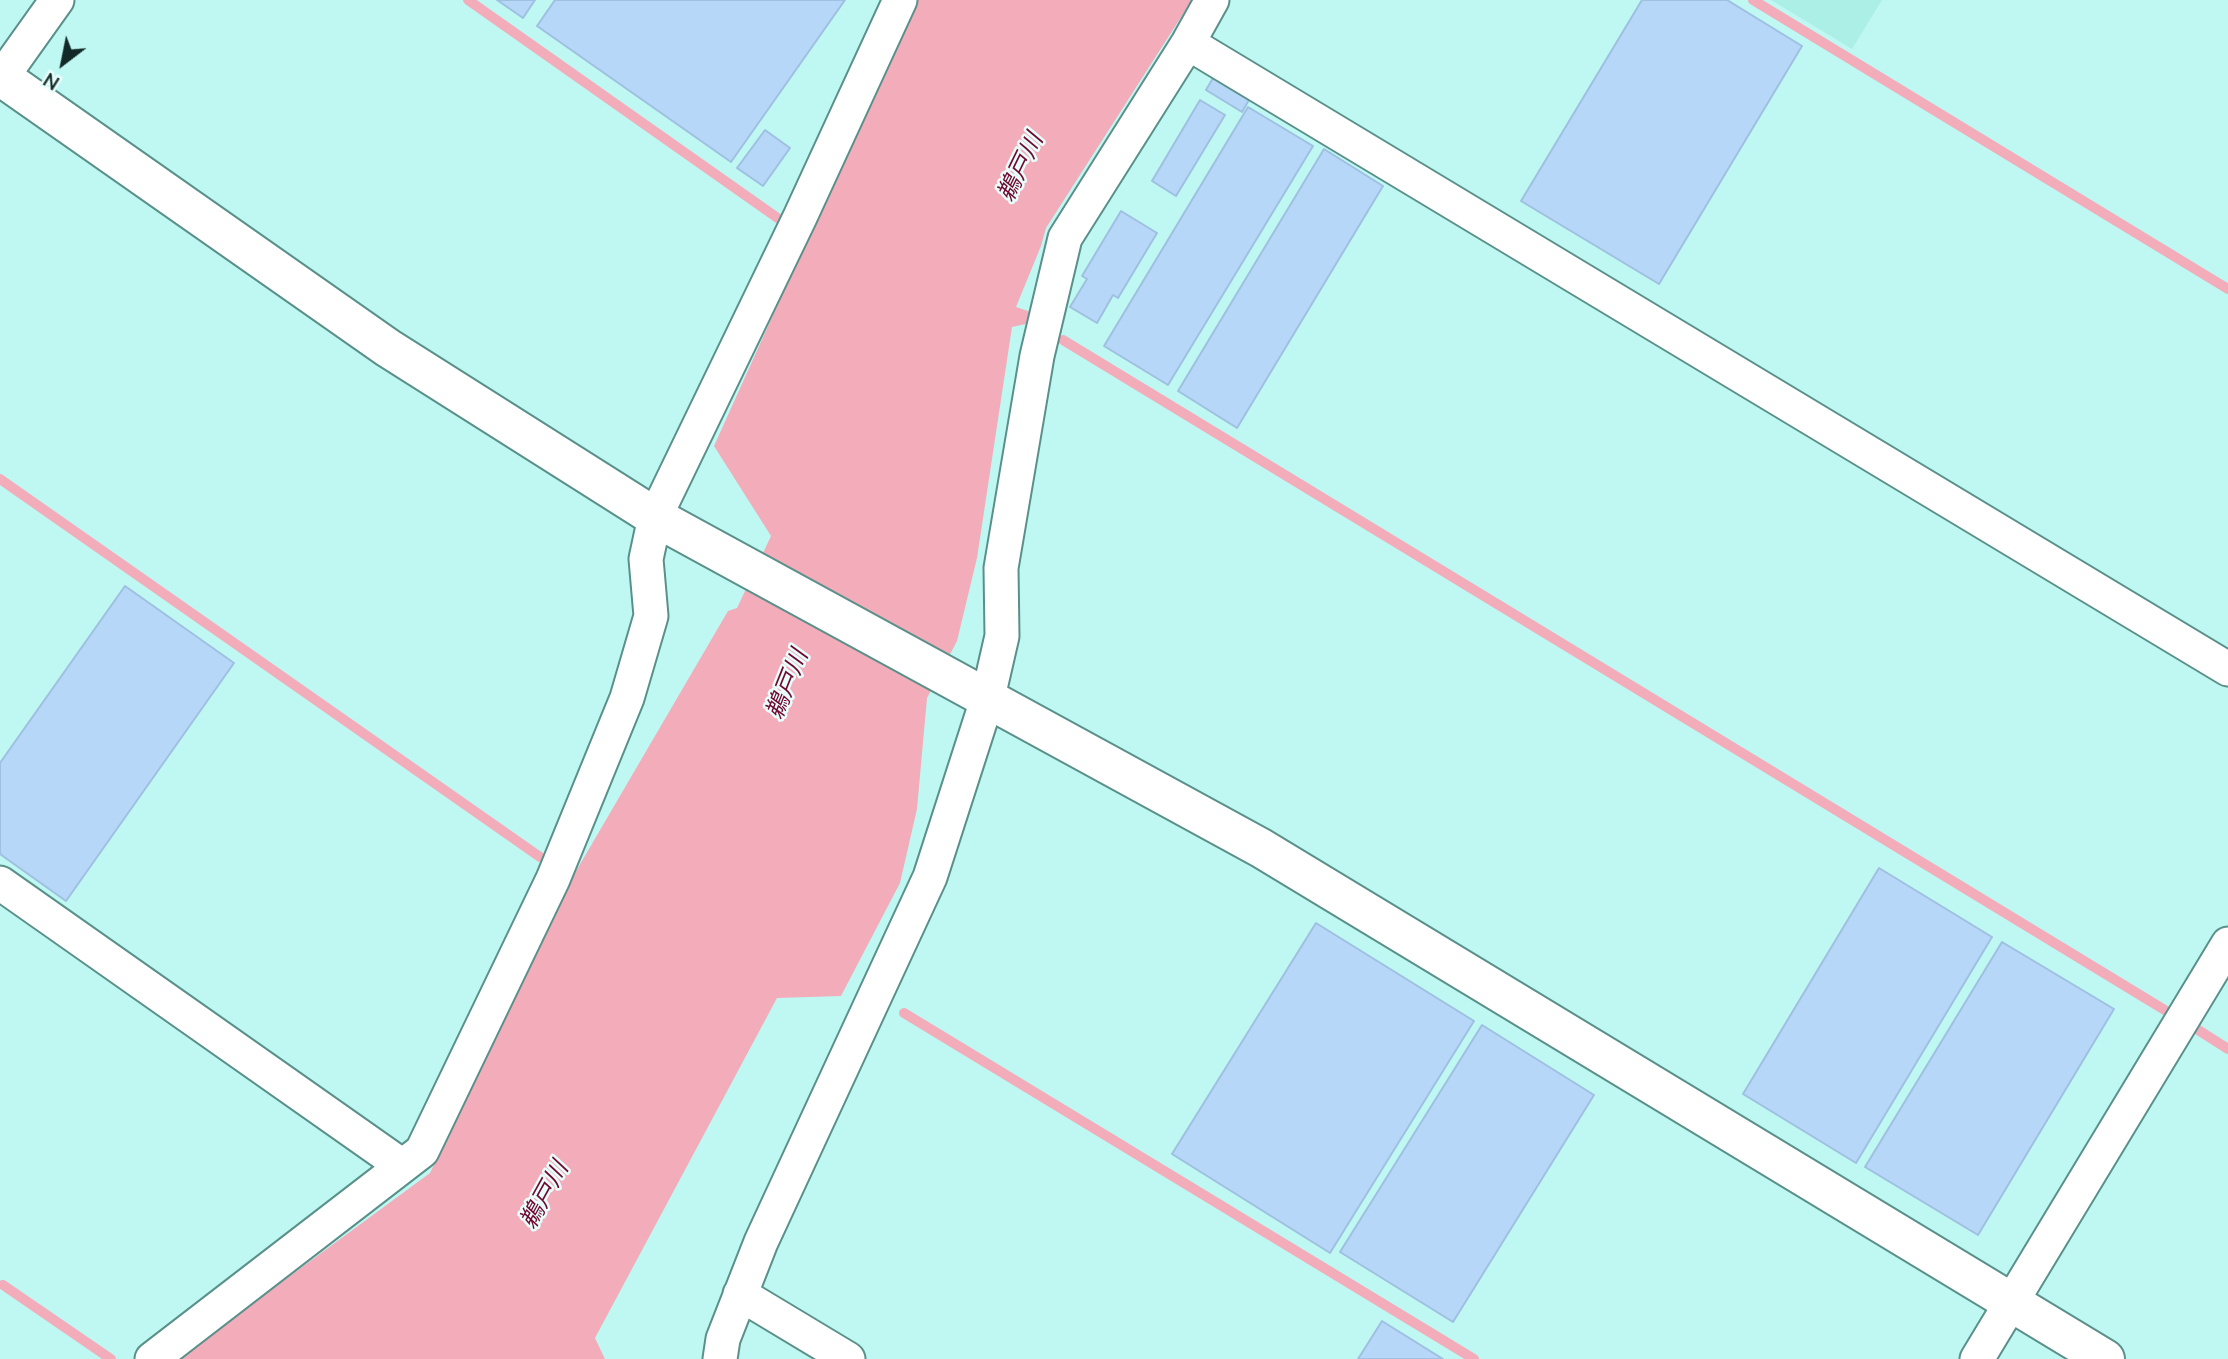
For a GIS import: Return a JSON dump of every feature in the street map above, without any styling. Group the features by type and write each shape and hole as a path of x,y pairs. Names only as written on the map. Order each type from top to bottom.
{"street":[{"path":"57,0 1,78 388,348 655,517 1261,848 2105,1359"},
{"path":"152,1359 422,1150 553,879 628,698 650,616 646,559 655,517 800,216 900,0"},
{"path":"720,1359 723,1339 761,1242 930,877 988,697 1002,636 1001,568 1037,356 1065,238 1188,43 1212,0"},
{"path":"1188,43 2228,669"},
{"path":"0,883 401,1165"},
{"path":"1977,1359 2228,944"},
{"path":"740,1294 848,1359"}],"shaded area":[{"path":"1771,0 1882,0 1852,49"}],"water":[{"name":"鵜戸川","path":"915,0 1192,0 1046,228 1016,307 1031,312 1030,323 1012,327 977,558 957,641 927,698 917,809 900,883 841,996 777,998 595,1338 605,1359 177,1359 430,1173 572,878 728,611 737,608 771,536 714,446"}],"building":[{"path":"497,0 535,0 523,18"},
{"path":"555,0 845,0 731,162 537,26"},
{"path":"1642,0 1727,0 1802,46 1659,284 1521,201"},
{"path":"1213,78 1249,100 1242,112 1206,90"},
{"path":"1200,100 1225,115 1176,196 1152,181"},
{"path":"1248,107 1313,146 1168,385 1104,346"},
{"path":"765,130 790,148 763,186 737,168"},
{"path":"1324,149 1383,186 1237,428 1178,391"},
{"path":"1121,211 1157,233 1118,298 1113,295 1097,323 1070,307 1087,279 1082,276"},
{"path":"125,586 234,663 66,901 0,854 0,763"},
{"path":"1879,868 1992,937 1856,1163 1743,1094"},
{"path":"1316,923 1474,1021 1330,1253 1172,1154"},
{"path":"2002,942 2114,1009 1978,1235 1865,1167"},
{"path":"1482,1025 1594,1095 1453,1322 1340,1252"},
{"path":"1382,1321 1443,1359 1358,1359"}],"waterway":[{"path":"468,0 779,219"},
{"path":"1753,0 2228,289"},
{"path":"1063,340 2168,1012"},
{"path":"0,479 540,857"},
{"path":"904,1013 1474,1359"},
{"path":"2195,1028 2228,1049"},
{"path":"3,1285 111,1359"}]}
